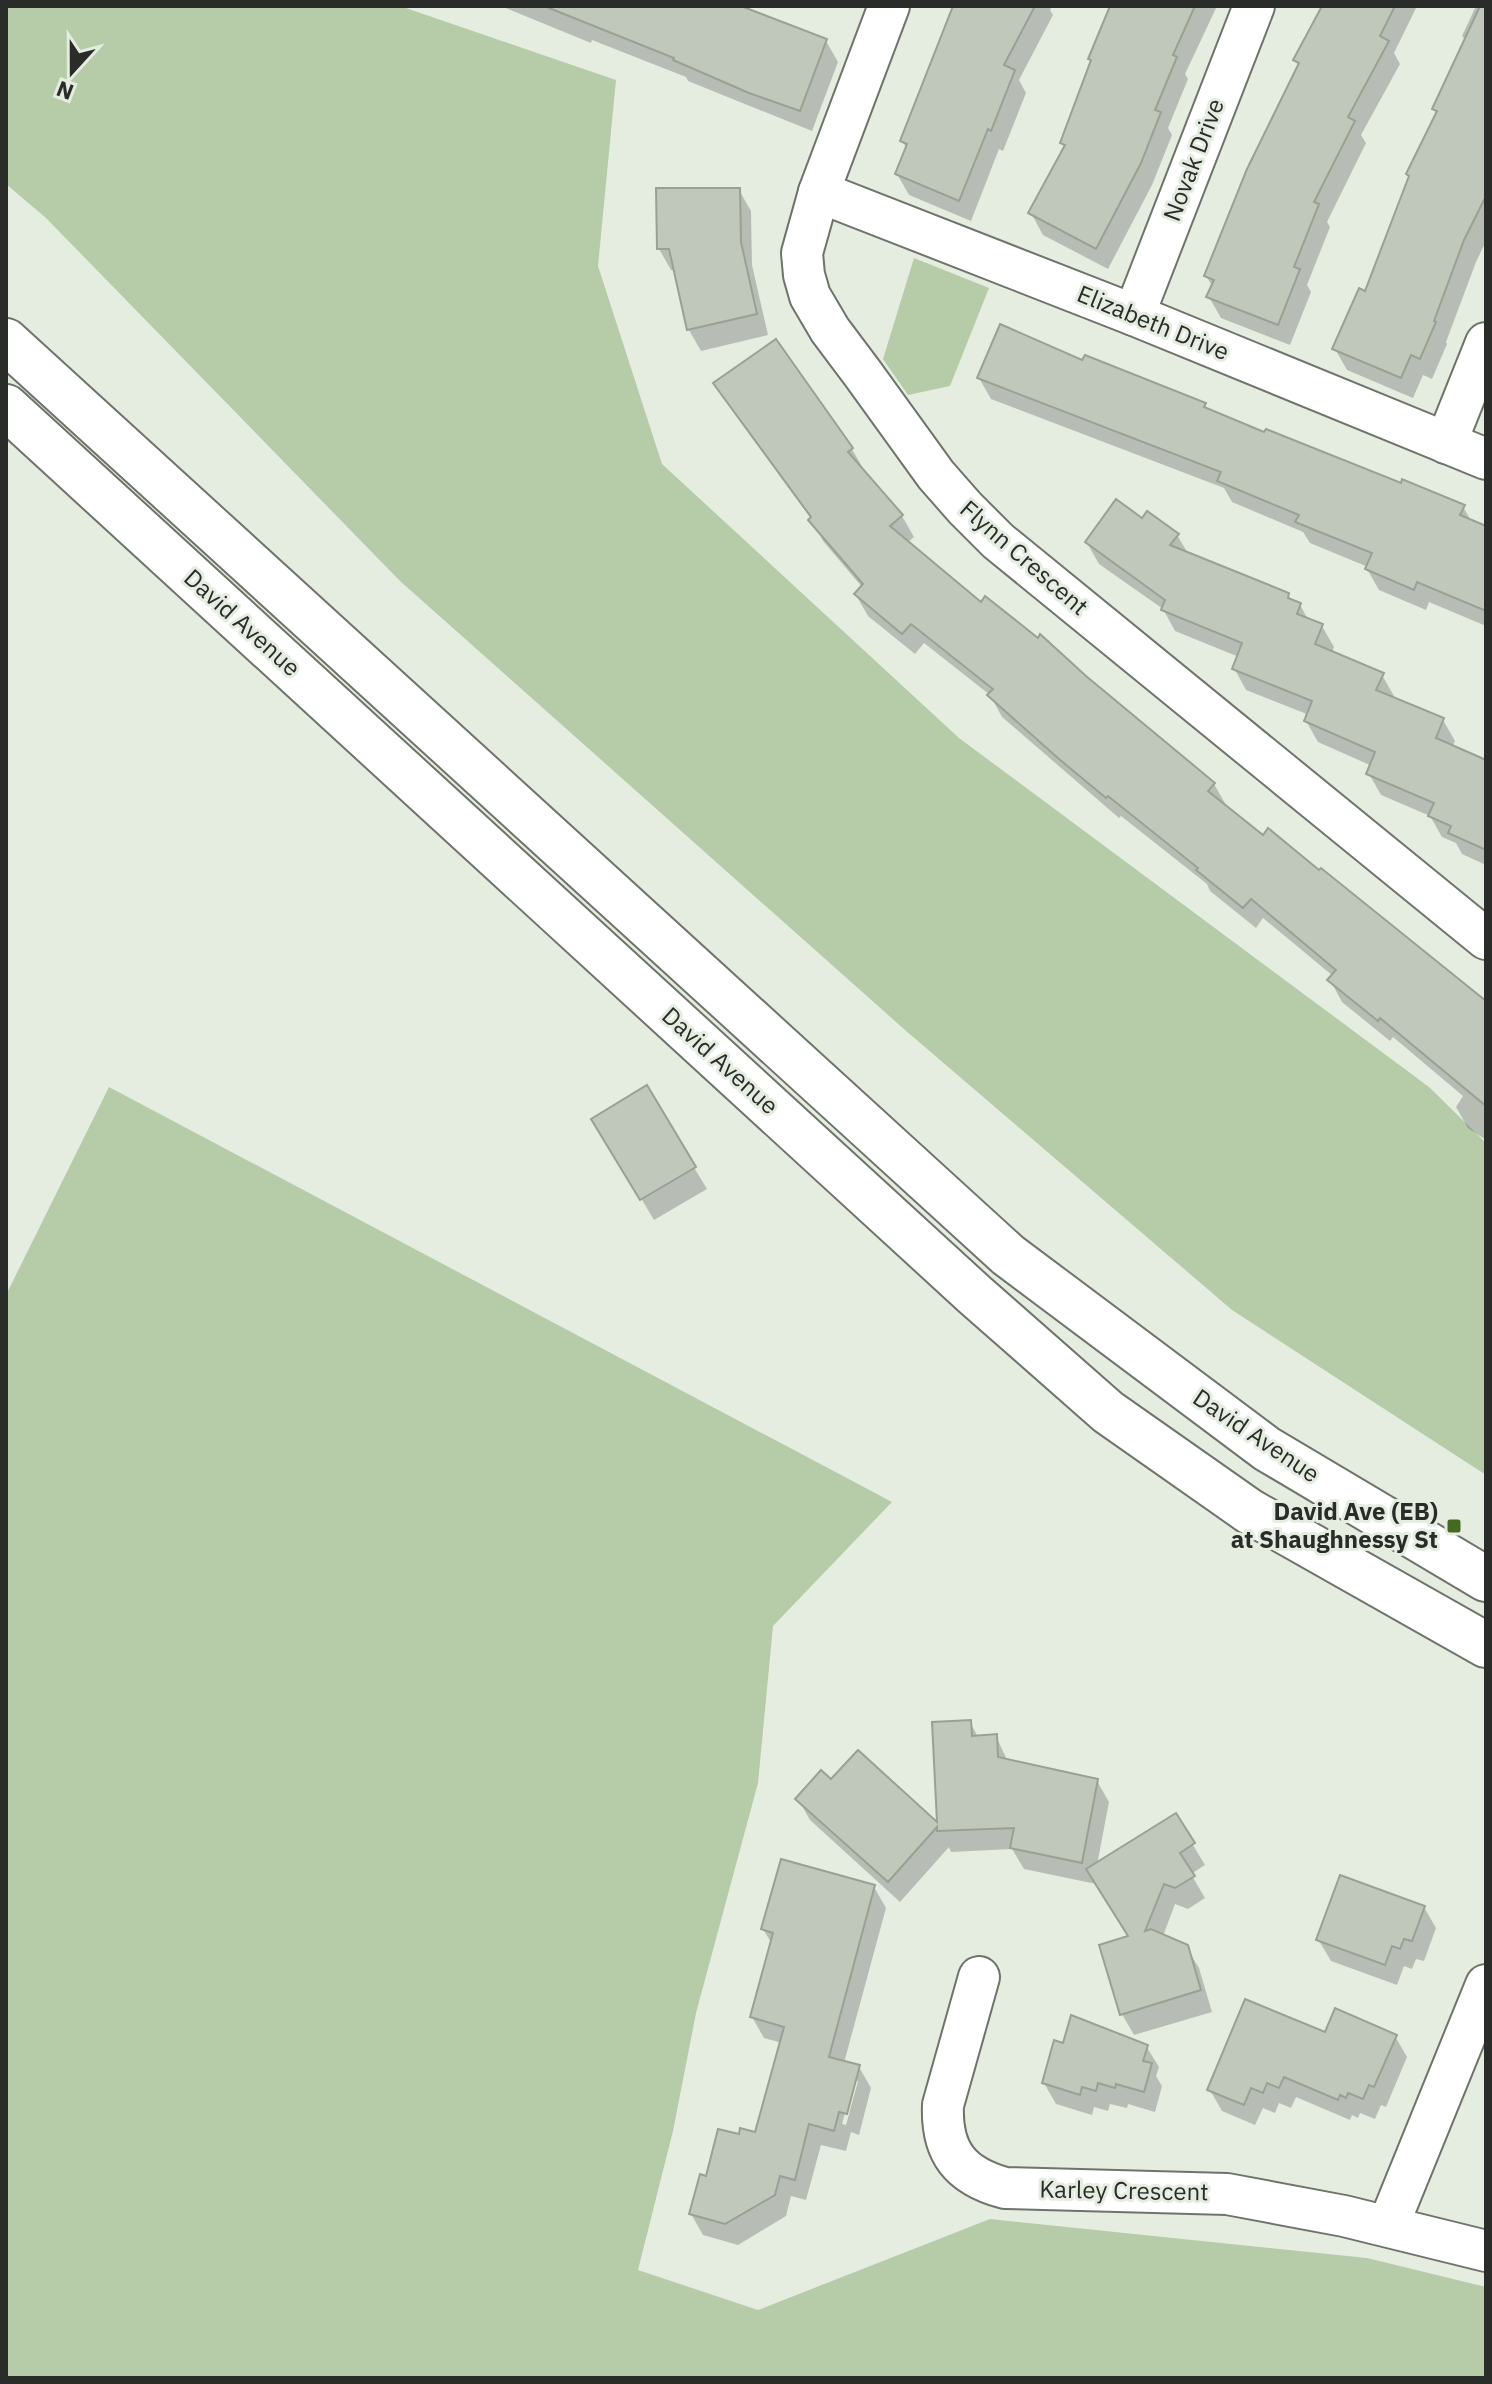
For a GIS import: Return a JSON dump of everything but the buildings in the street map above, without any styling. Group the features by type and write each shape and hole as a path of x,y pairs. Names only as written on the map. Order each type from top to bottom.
{"main road":[{"name":"David Avenue","path":"6,341 1008,1255 1267,1449 1486,1579"},
{"name":"David Avenue","path":"6,407 975,1295 1108,1412 1249,1511 1486,1645"}],"street":[{"name":"Flynn Crescent","path":"889,6 819,192 802,253 810,296 830,330 927,463 998,541 1486,939"},
{"name":"Novak Drive","path":"1134,315 1254,6"},
{"name":"Elizabeth Drive","path":"819,192 1134,315 1486,459"},
{"path":"1446,443 1486,343"},
{"name":"Karley Crescent","path":"979,1977 942,2114 944,2139 949,2150 957,2162 987,2183 1005,2188 1227,2194 1388,2226 1486,2251"},
{"path":"1388,2226 1486,1985"}],"green space":[{"path":"6,6 400,6 616,80 598,266 662,464 959,738 1429,1087 1486,1143 1486,1475 1232,1310 905,1030 400,581 46,218 6,184"},
{"path":"914,258 989,288 950,386 908,395 883,359"},
{"path":"109,1087 892,1502 773,1626 758,1783 696,2013 673,2131 638,2270 758,2310 990,2219 1367,2258 1486,2287 1486,2378 6,2378 6,1295"}],"place":[{"name":"David Ave (EB) at Shaughnessy St","path":"1454,1526"}]}
